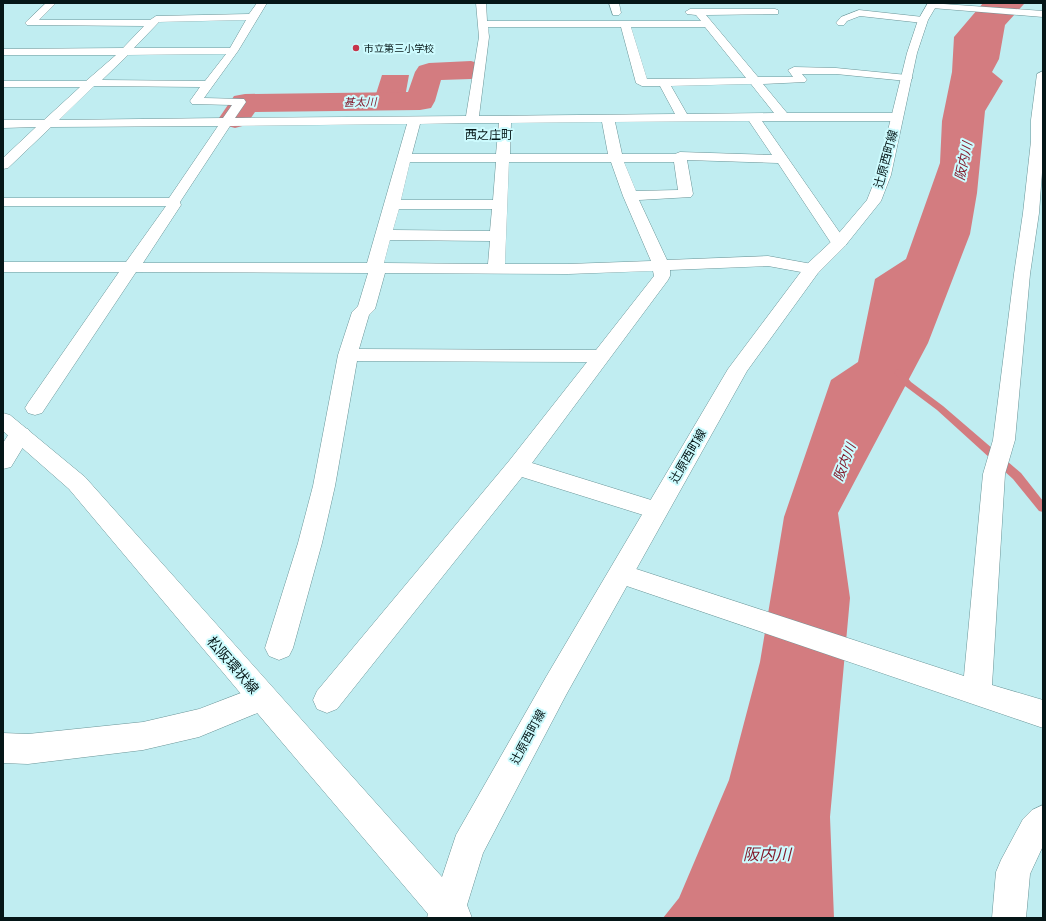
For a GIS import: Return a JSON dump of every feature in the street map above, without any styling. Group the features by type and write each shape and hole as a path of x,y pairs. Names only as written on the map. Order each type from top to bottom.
{"street":[{"path":"50,3 30,23 151,23"},
{"path":"35,408 174,205 173,202 240,102 196,100 233,52 247,29 251,17 262,3"},
{"path":"472,120 484,37 481,3"},
{"path":"695,8 784,116"},
{"path":"684,12 695,8 775,12"},
{"path":"841,23 844,19 859,13 932,9 1043,14"},
{"name":"辻原西町線","path":"449,915 468,847 556,686 738,369 812,269 839,243 874,201 884,175 912,53 932,9"},
{"path":"482,24 620,15 709,24"},
{"path":"620,15 642,83 801,80 794,70 842,72 907,78"},
{"path":"3,165 126,51 156,19 251,17"},
{"path":"3,52 233,52"},
{"path":"972,691 994,474 1003,445 1031,213 1043,74"},
{"path":"663,82 683,118"},
{"path":"3,84 208,84"},
{"path":"3,124 226,123 784,116 897,117"},
{"path":"753,117 839,243"},
{"path":"327,700 517,467 662,276 661,265 630,196 616,158 608,119"},
{"path":"496,269 505,120"},
{"path":"279,648 310,543 324,486 348,355 361,312 366,309 414,121"},
{"path":"404,158 680,158 680,156 782,159"},
{"path":"630,196 686,194 680,158"},
{"path":"3,202 173,202"},
{"path":"393,204 500,205"},
{"path":"384,235 497,236"},
{"path":"3,267 131,269 568,269 768,261 812,269"},
{"path":"348,355 602,356"},
{"path":"3,461 11,427"},
{"name":"松阪環状線","path":"11,427 77,483 262,698 296,735 449,915"},
{"path":"517,467 656,510"},
{"path":"621,574 1043,714"},
{"path":"3,748 28,749 143,736 200,724 262,698"},
{"path":"1009,918 1013,872 1034,830 1043,820"}],"water":[{"name":"阪内川","path":"983,3 1024,4 1005,25 999,59 992,72 1003,81 985,111 977,193 970,234 928,343 838,513 850,598 830,817 834,918 663,918 679,898 729,780 760,662 784,517 831,380 858,362 875,279 906,259 940,163 942,121 952,72 954,37"},
{"path":"382,75 409,75 405,97 375,97"}],"waterway":[{"name":"甚太川","path":"235,118 245,103 420,101 429,72 471,70"},
{"path":"898,372 908,384 940,408 1017,476 1043,508"}],"place":[{"name":"市立第三小学校","path":"356,48"}],"district":[{"name":"西之庄町","path":"489,135"}]}
